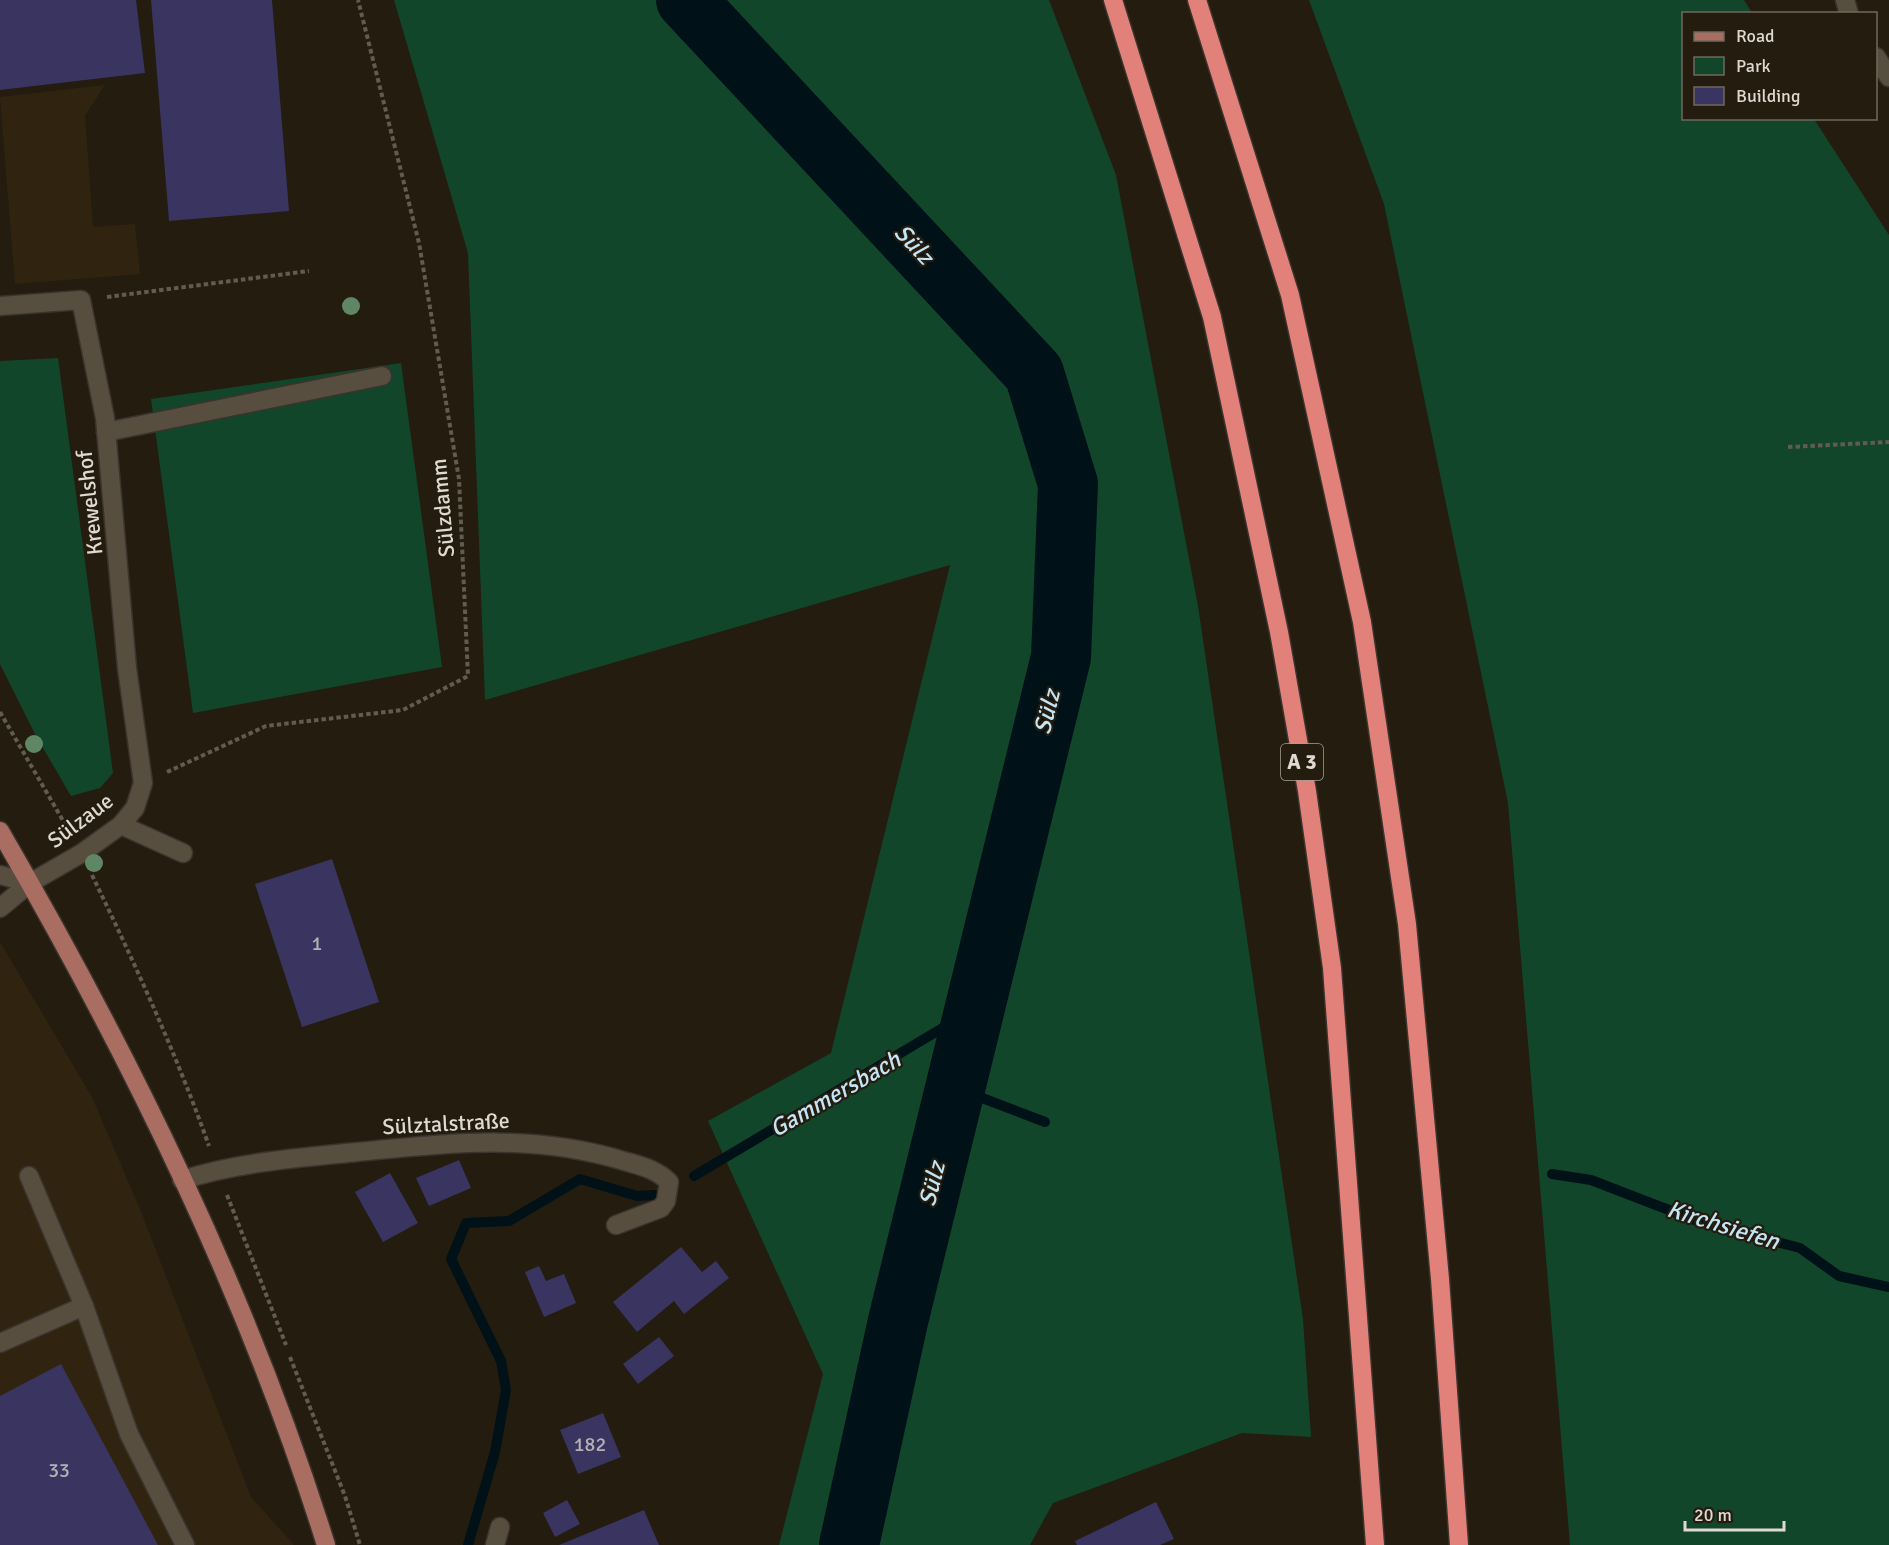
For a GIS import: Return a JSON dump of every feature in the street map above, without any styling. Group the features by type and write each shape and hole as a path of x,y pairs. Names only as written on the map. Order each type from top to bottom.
{"highway":[{"name":"A 3","path":"1113,0 1212,317 1279,632 1307,791 1332,968 1375,1545"},
{"path":"1197,0 1290,295 1362,622 1407,924 1440,1280 1459,1545"}],"main road":[{"path":"0,831 117,1047 231,1286 273,1388 326,1545"}],"street":[{"name":"Krewelshof","path":"81,300 106,432 127,668 143,783"},
{"path":"0,306 81,300"},
{"path":"106,432 382,376"},
{"name":"Sülzaue","path":"0,908 30,883 82,853 121,825 135,808 143,783"},
{"path":"121,825 183,853"},
{"path":"0,874 30,883"},
{"name":"Sülztalstraße","path":"182,1180 217,1169 268,1160 469,1142 511,1141 586,1150 659,1172 669,1182 666,1201 661,1208 616,1225"},
{"path":"29,1176 84,1306 129,1434 185,1545"},
{"path":"0,1343 84,1306"}],"path":[{"name":"Sülzdamm","path":"143,783 266,726 403,710 468,676 459,479 419,243 358,0"},
{"path":"81,300 309,271"},
{"path":"1788,447 1889,442"},
{"path":"0,712 82,853 142,980 183,1076 345,1496 360,1545"}],"shaded area":[{"path":"105,85 85,115 93,227 135,224 140,274 15,284 0,97"},
{"path":"0,942 92,1097 142,1214 251,1497 294,1545 0,1545"}],"green space":[{"path":"394,0 1049,0 1116,175 1198,606 1303,1319 1311,1437 1242,1433 1053,1503 1030,1545 779,1545 823,1374 708,1121 831,1053 950,565 485,700 468,253"},
{"path":"1309,0 1744,0 1751,12 1682,12 1682,120 1815,120 1889,235 1889,1545 1570,1545 1508,803 1384,204"},
{"path":"58,358 113,773 100,788 71,796 36,736 0,664 0,361"},
{"path":"401,363 442,667 193,713 151,399"}],"building":[{"path":"0,0 136,0 145,73 0,90"},
{"path":"151,0 272,0 289,211 169,221"},
{"path":"332,859 379,1002 302,1027 255,884"},
{"path":"459,1160 471,1188 429,1206 416,1178"},
{"path":"390,1173 418,1223 383,1242 355,1192"},
{"path":"681,1247 702,1272 716,1261 729,1278 684,1314 674,1301 637,1332 613,1302"},
{"path":"539,1266 546,1281 564,1274 576,1303 544,1317 525,1272"},
{"path":"659,1337 674,1356 638,1384 623,1364"},
{"path":"61,1364 158,1545 0,1545 0,1396"},
{"path":"603,1413 621,1457 578,1474 560,1430"},
{"path":"567,1500 580,1524 555,1537 543,1513"},
{"path":"1156,1502 1174,1539 1160,1545 1077,1545 1075,1541"},
{"path":"644,1510 659,1545 559,1545"}],"waterway":[{"name":"Sülz","path":"686,0 1034,373 1068,484 1061,657 898,1321 849,1545"},
{"name":"Gammersbach","path":"694,1176 951,1023 975,1012"},
{"name":"Kirchsiefen","path":"956,1088 1045,1122"},
{"name":"Kirchsiefen","path":"1552,1174 1591,1180 1700,1222 1800,1248 1839,1276 1889,1287"},
{"name":"Gammersbach","path":"468,1545 495,1452 506,1390 501,1361 451,1259 466,1223 509,1221 580,1179 637,1196 654,1195"}]}
